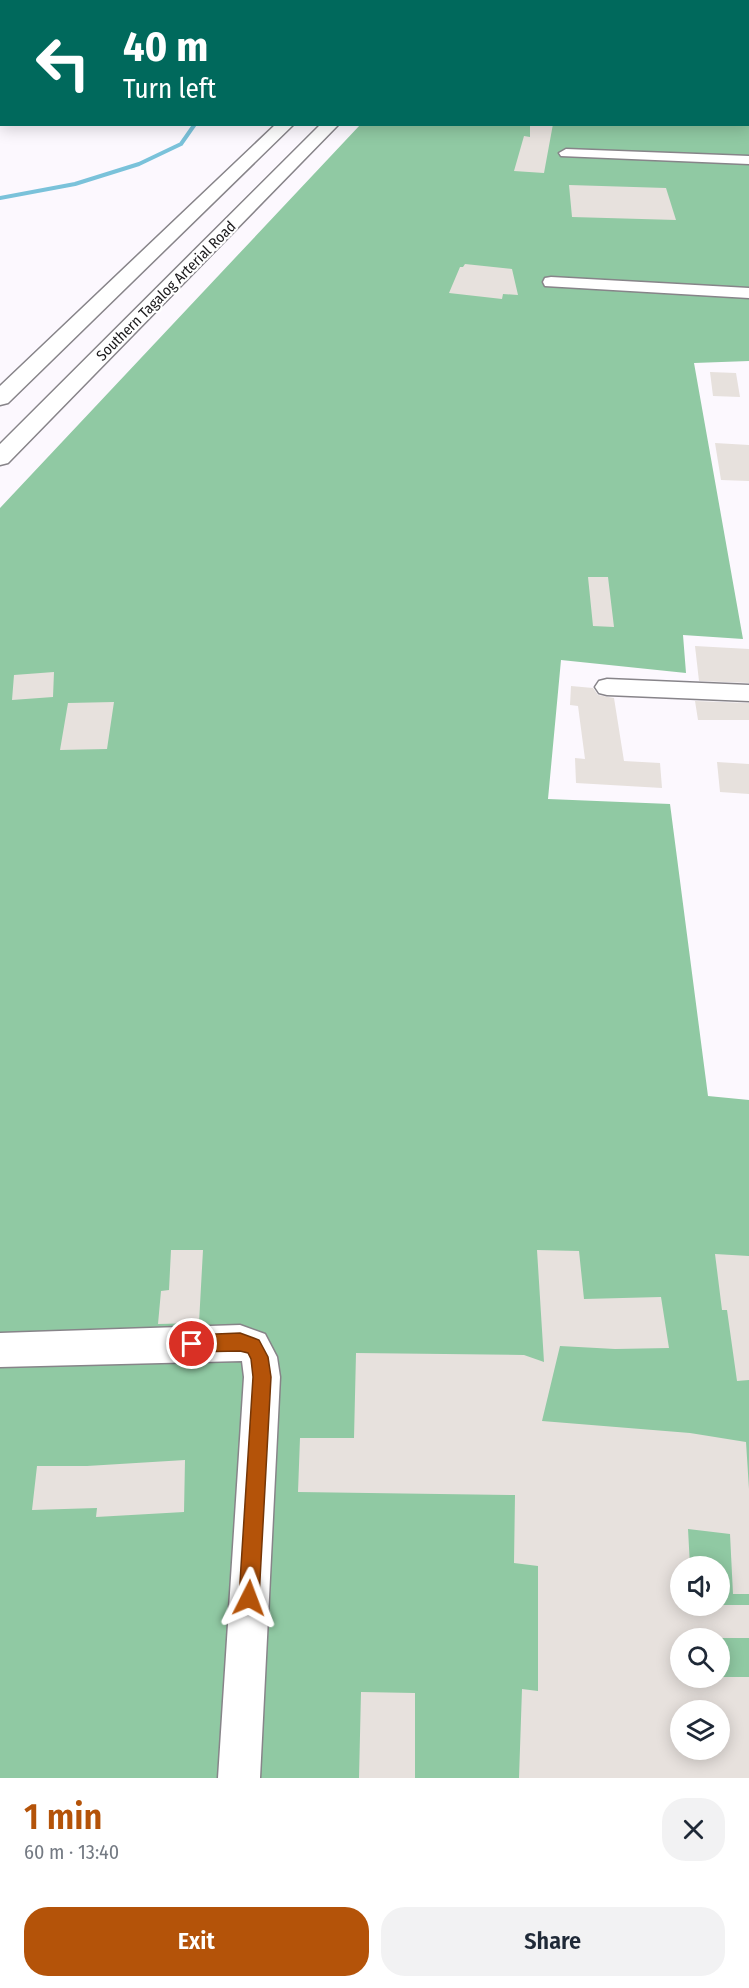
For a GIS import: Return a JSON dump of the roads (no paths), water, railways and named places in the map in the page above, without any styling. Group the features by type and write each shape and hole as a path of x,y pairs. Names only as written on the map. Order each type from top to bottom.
{"highway":[{"name":"Southern Tagalog Arterial Road","path":"0,398 284,126"},
{"name":"Southern Tagalog Arterial Road","path":"0,458 329,126"}],"street":[{"path":"566,153 749,160"},
{"path":"551,282 749,293"},
{"path":"607,687 749,693"},
{"path":"0,1350 240,1342 253,1346 260,1357 262,1377 239,1778"}],"waterway":[{"path":"0,198 75,184 139,164 181,144 194,126"}]}
